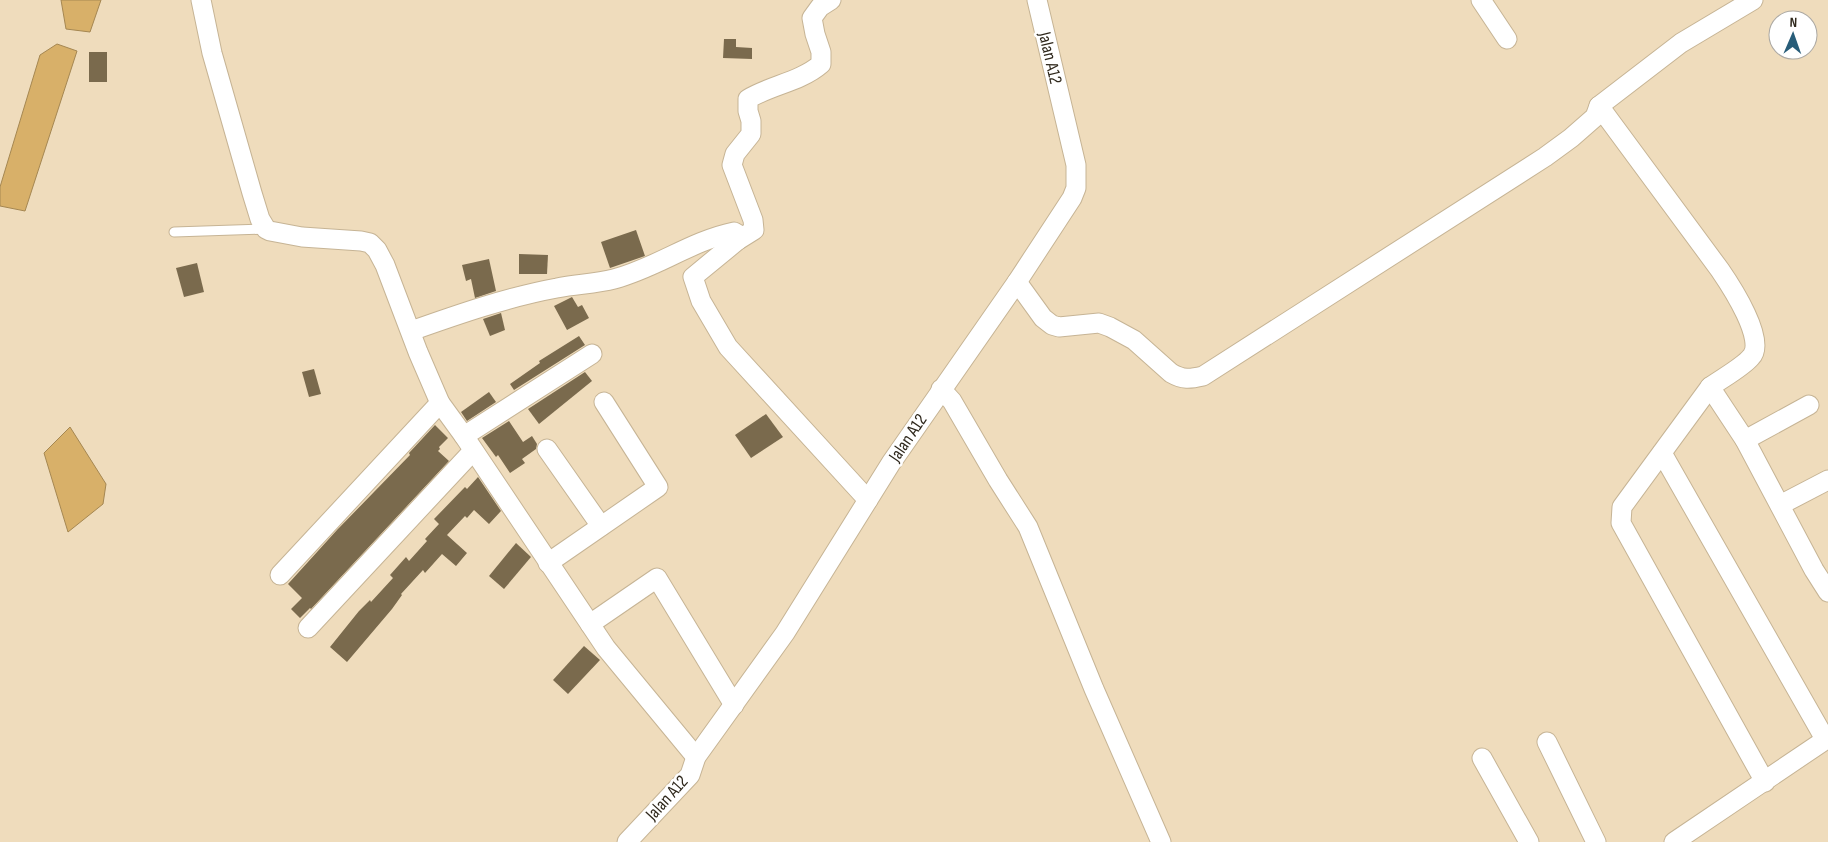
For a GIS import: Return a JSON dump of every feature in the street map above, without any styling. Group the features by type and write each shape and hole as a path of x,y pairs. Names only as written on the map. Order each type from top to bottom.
{"street":[{"path":"201,0 218,72 252,192 260,219 266,229 302,237 370,243 377,250 385,265 418,352 440,403 606,648 696,757"},
{"path":"831,0 820,7 812,18 815,34 822,52 820,64 812,72 758,93 748,99 751,134 735,154 732,165 755,227 754,230 738,240 693,277 701,301 728,348 868,500"},
{"name":"Jalan A12","path":"627,842 690,774 696,757 784,633 891,463 1017,282 1072,198 1076,188 1076,165 1037,0"},
{"path":"1480,0 1506,39"},
{"path":"1017,282 1043,318 1052,325 1059,327 1099,323 1134,340 1177,377 1185,380 1203,376 1545,157 1595,118 1600,106 1681,43 1753,0"},
{"path":"1600,106 1720,270 1734,292 1754,335 1756,349 1751,358 1710,387 1622,507 1621,523 1765,782"},
{"path":"411,331 464,312 557,288 615,279 715,236 734,232 739,235 738,240"},
{"path":"308,628 468,443 592,354"},
{"path":"1710,387 1746,440 1780,505 1821,566 1828,592"},
{"path":"941,389 952,401 1028,527 1094,689 1161,842"},
{"path":"548,563 658,487 604,402"},
{"path":"280,575 440,403"},
{"path":"1746,440 1809,405"},
{"path":"547,449 601,526"},
{"path":"1662,453 1827,738 1765,782 1674,842"},
{"path":"1780,505 1828,480"},
{"path":"590,624 657,578 734,705"},
{"path":"1547,742 1596,842"},
{"path":"1482,758 1530,842"}],"lane":[{"path":"174,232 266,229"}],"shaded area":[{"path":"61,0 101,0 90,32 66,29"},
{"path":"57,44 77,51 25,211 0,206 0,187 40,55"},
{"path":"70,427 106,484 103,504 68,532 44,453"}],"building":[{"path":"724,39 736,39 736,47 752,48 752,59 723,58"},
{"path":"89,52 107,52 107,82 89,82"},
{"path":"636,230 645,256 610,268 601,242"},
{"path":"519,254 548,255 547,274 519,274"},
{"path":"489,259 496,291 475,298 471,279 466,281 462,265"},
{"path":"197,263 204,292 184,297 176,268"},
{"path":"572,297 578,307 582,305 589,318 567,330 554,306"},
{"path":"501,313 505,330 490,336 483,319"},
{"path":"579,336 585,345 514,390 510,384 540,363 539,361"},
{"path":"314,369 321,394 309,397 302,372"},
{"path":"585,372 592,381 539,424 528,409"},
{"path":"489,392 496,402 467,421 461,412"},
{"path":"766,414 783,437 751,458 735,435"},
{"path":"509,421 523,442 532,436 537,444 536,449 522,459 525,463 510,473 498,455 496,457 482,438"},
{"path":"435,425 448,438 439,447 438,451 449,461 311,609 300,618 291,609 302,598 288,584 337,530 410,455 409,453"},
{"path":"478,477 501,511 489,524 474,510 467,518 465,516 447,535 467,553 456,566 442,554 425,573 423,570 401,594 392,609 347,662 330,647 359,611 370,600 371,602 393,578 390,575 406,557 409,561 427,541 425,539 439,524 434,519 465,487 467,489"},
{"path":"516,543 531,557 504,589 489,576"},
{"path":"584,646 600,660 568,694 553,680"}]}
